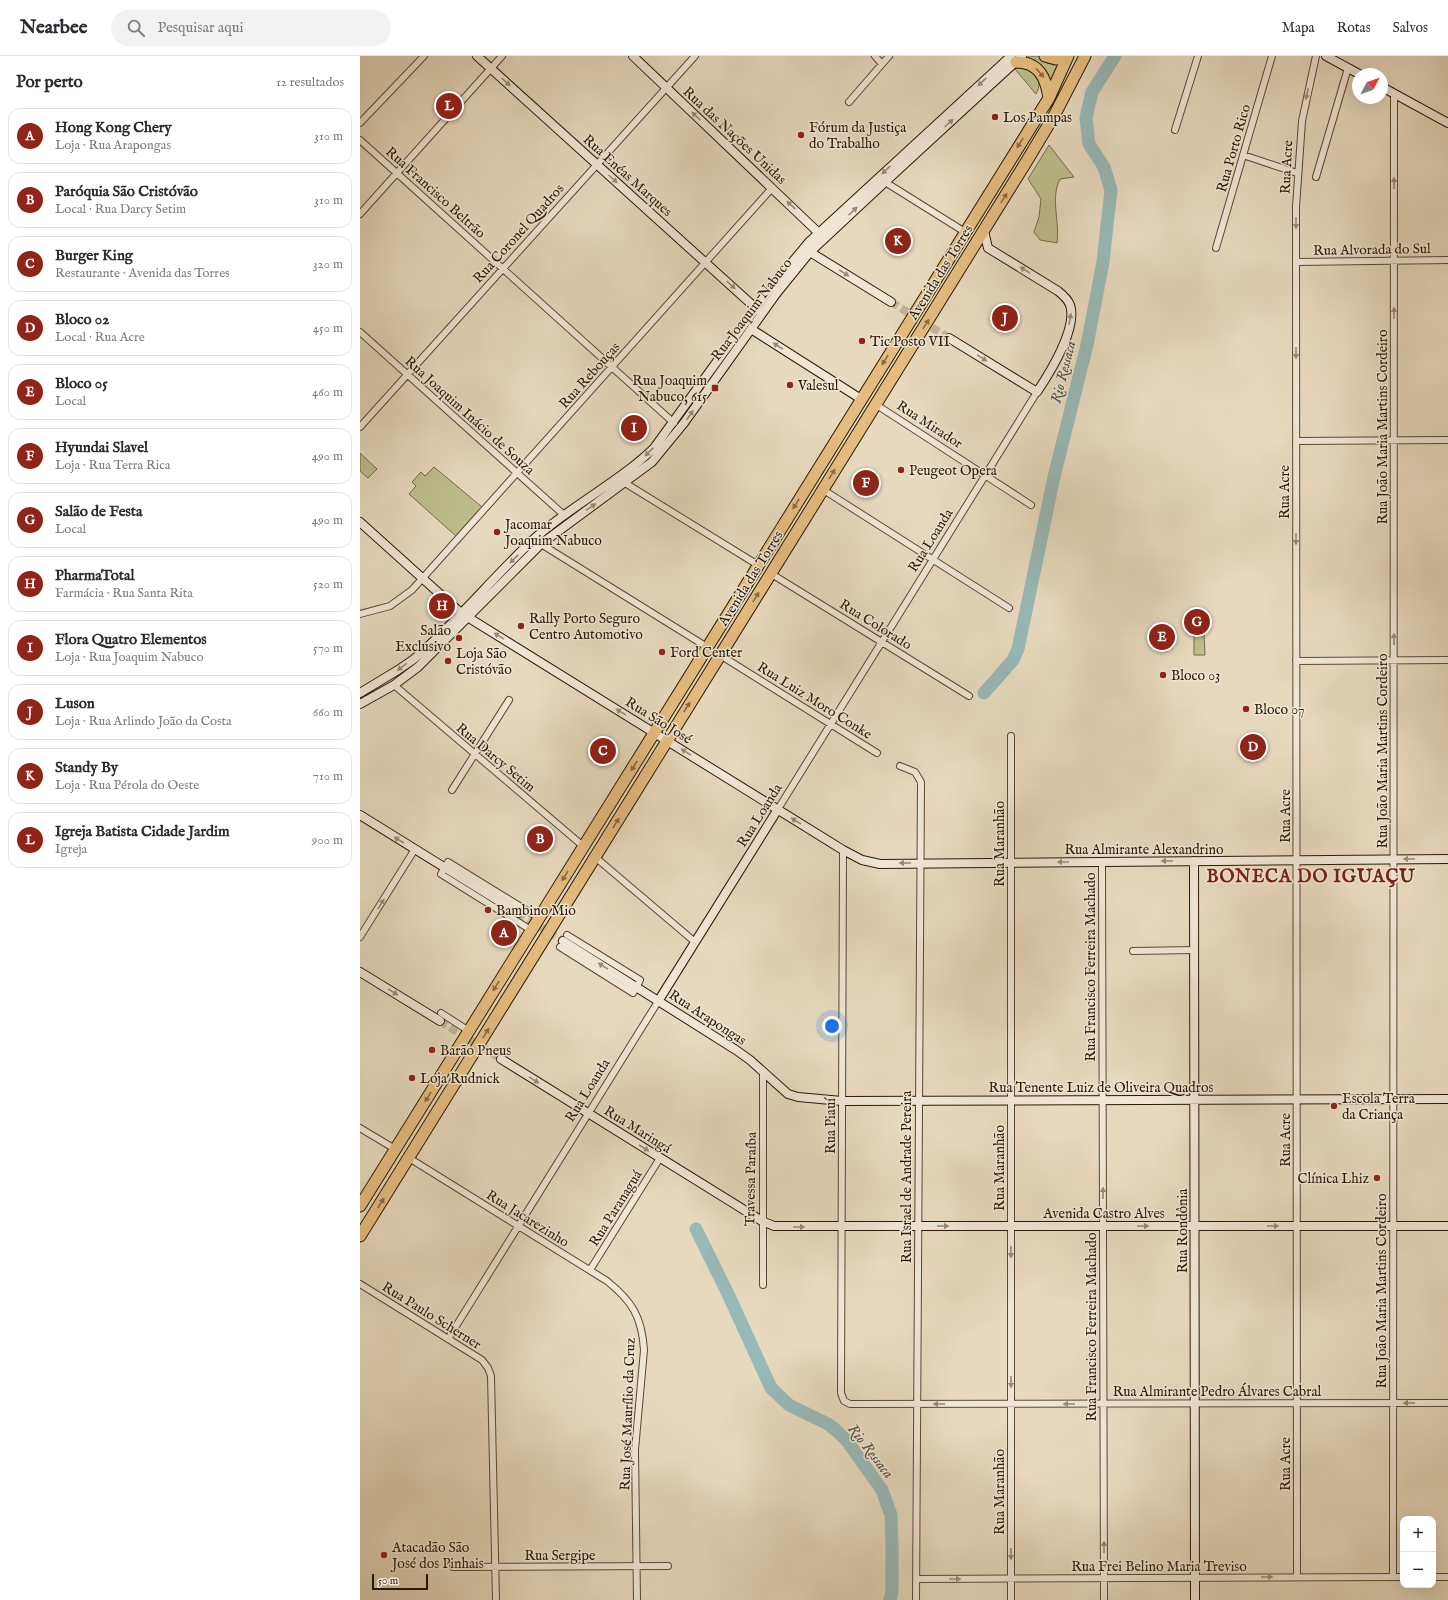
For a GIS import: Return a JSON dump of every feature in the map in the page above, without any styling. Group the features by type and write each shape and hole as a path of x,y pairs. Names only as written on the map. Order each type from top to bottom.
{"highway":[{"path":"1045,56 1056,59 1066,56"},
{"name":"Avenida das Torres","path":"360,1206 1049,98 1066,56"},
{"name":"Avenida das Torres","path":"360,1236 822,489 1042,138 1085,56"},
{"path":"1017,58 1040,72 1047,84 1049,98"}],"main road":[{"name":"Rua Enéas Marques","path":"477,56 759,311"},
{"name":"Rua das Nações Unidas","path":"632,56 822,235"},
{"path":"1326,56 1352,70"},
{"name":"Rua Joaquim Nabuco","path":"360,704 394,685 422,663 536,538 564,515 634,466 654,448 759,311 810,252 822,235 885,182 1017,58"},
{"name":"Rua Joaquim Nabuco","path":"360,693 382,681 414,659 465,615 541,544 652,462 671,441 751,329 759,311 784,272 822,235 1017,58"},
{"path":"1388,90 1448,123"},
{"name":"Rua Loanda","path":"984,231 988,248 1058,291 1066,298 1071,311 1062,350 1054,367 1037,392"},
{"path":"810,252 891,302"},
{"path":"751,329 861,399"},
{"path":"949,338 1037,392"},
{"name":"Rua São José","path":"360,522 465,615 843,850"},
{"name":"Rua Loanda","path":"659,1000 778,809"},
{"path":"360,815 518,913"},
{"name":"Rua Almirante Alexandrino","path":"843,850 871,863 1448,859"},
{"name":"Rua Rondônia","path":"1194,861 1195,1600"},
{"name":"Rua Arapongas","path":"563,941 659,1000 736,1050 763,1073"},
{"path":"360,972 440,1017"},
{"name":"Rua Maringá","path":"501,1059 762,1221"},
{"name":"Rua Tenente Luiz de Oliveira Quadros","path":"763,1073 782,1091 792,1096 842,1101 1448,1099"},
{"name":"Avenida Castro Alves","path":"762,1221 780,1227 1448,1226"}],"street":[{"path":"360,123 424,56"},
{"path":"360,214 502,56"},
{"name":"Rua Coronel Quadros","path":"360,427 695,56"},
{"path":"875,56 882,64"},
{"path":"849,102 889,56"},
{"path":"1175,130 1198,56"},
{"name":"Rua Porto Rico","path":"1216,248 1272,56"},
{"name":"Rua Acre","path":"1297,1577 1297,173 1302,121 1316,56"},
{"path":"1316,177 1348,68"},
{"name":"Rua João Maria Martins Cordeiro","path":"1393,1577 1394,94"},
{"name":"Rua Francisco Beltrão","path":"360,140 674,422"},
{"path":"1243,155 1297,173"},
{"path":"885,182 965,232"},
{"name":"Rua Rebouças","path":"360,614 398,601 423,578 772,188"},
{"name":"Rua Alvorada do Sul","path":"1296,262 1448,260"},
{"name":"Rua Joaquim Inácio de Souza","path":"360,332 564,515"},
{"name":"Rua Loanda","path":"778,809 1037,392"},
{"name":"Rua Mirador","path":"875,404 1031,504"},
{"path":"1296,441 1448,440"},
{"path":"625,483 758,565"},
{"path":"822,489 1009,608"},
{"path":"541,544 707,647"},
{"name":"Rua Colorado","path":"770,573 969,696"},
{"name":"Rua Luiz Moro Conke","path":"720,655 878,753"},
{"path":"1296,661 1448,660"},
{"name":"Rua Darcy Setim","path":"394,685 583,846"},
{"path":"452,790 509,700"},
{"name":"Rua Maranhão","path":"1011,736 1011,1600"},
{"name":"Rua Israel de Andrade Pereira","path":"900,766 915,772 921,782 916,1600"},
{"path":"360,936 415,849"},
{"name":"Rua Piauí","path":"843,850 841,1393 844,1401"},
{"path":"595,856 695,942"},
{"path":"531,930 440,874 444,867 448,862 539,918"},
{"name":"Rua Francisco Ferreira Machado","path":"1102,862 1104,1600"},
{"path":"1133,951 1195,950"},
{"name":"Rua Loanda","path":"448,1339 659,1000"},
{"path":"440,1017 469,1031"},
{"name":"Travessa Paraíba","path":"762,1285 763,1073"},
{"path":"360,1128 395,1149"},
{"name":"Rua Jacarezinho","path":"409,1158 590,1270 616,1289 631,1304"},
{"name":"Rua Paranaguá","path":"590,1270 660,1158"},
{"name":"Rua Paulo Scherner","path":"360,1284 482,1360 488,1368 491,1376 495,1567"},
{"name":"Rua José Maurílio da Cruz","path":"631,1304 641,1325 644,1350 635,1450 637,1600"},
{"name":"Rua Almirante Pedro Álvares Cabral","path":"844,1401 850,1404 1448,1403"},
{"name":"Rua Sergipe","path":"453,1567 668,1566"},
{"path":"495,1567 496,1600"},
{"name":"Rua Frei Belino Maria Treviso","path":"916,1579 1400,1577"},
{"path":"1436,1577 1448,1577"}],"green space":[{"path":"1029,56 1040,56 1047,63 1054,65 1061,63 1050,86 1025,59"},
{"path":"1020,67 1030,70 1036,76 1039,84 1036,94 1015,69"},
{"path":"1049,145 1074,177 1060,179 1057,186 1055,202 1058,235 1057,243 1040,240 1034,232 1039,217 1041,199 1028,179"},
{"path":"360,453 377,469 368,478 360,471"},
{"path":"434,467 482,507 456,536 409,494 416,486 412,482 421,472 425,476"},
{"path":"1194,632 1204,632 1205,655 1194,655"}],"waterway":[{"name":"Rio Ressaca","path":"984,693 1013,660 1018,649 1054,477 1087,345 1103,262 1111,190 1104,167 1089,144 1086,118 1092,92 1115,56"},
{"name":"Rio Ressaca","path":"696,1229 728,1294 771,1388 789,1405 828,1424 837,1431 847,1441 882,1490 891,1515 892,1592 890,1600"}],"tunnel":[{"path":"891,302 949,338"},
{"path":"518,913 563,941"},
{"path":"440,1021 501,1059"}],"place":[{"name":"Igreja Batista Cidade Jardim","path":"449,106"},
{"name":"Los Pampas","path":"995,117"},
{"name":"Fórum da Justiça do Trabalho","path":"801,135"},
{"name":"Standy By","path":"898,241"},
{"name":"Luson","path":"1005,318"},
{"name":"Tic Posto VII","path":"862,341"},
{"name":"Valesul","path":"790,385"},
{"name":"Rua Joaquim Nabuco, 615","path":"715,388"},
{"name":"Flora Quatro Elementos","path":"634,428"},
{"name":"Peugeot Opera","path":"901,470"},
{"name":"Hyundai Slavel","path":"866,483"},
{"name":"Jacomar Joaquim Nabuco","path":"497,532"},
{"name":"PharmaTotal","path":"442,606"},
{"name":"Salão de Festa","path":"1197,622"},
{"name":"Rally Porto Seguro Centro Automotivo","path":"521,626"},
{"name":"Bloco 05","path":"1162,637"},
{"name":"Salão Exclusivo","path":"459,638"},
{"name":"Ford Center","path":"662,652"},
{"name":"Loja São Cristóvão","path":"448,661"},
{"name":"Bloco 03","path":"1163,675"},
{"name":"Bloco 07","path":"1246,709"},
{"name":"Bloco 02","path":"1253,747"},
{"name":"Burger King","path":"603,751"},
{"name":"Paróquia São Cristóvão","path":"540,839"},
{"name":"Bambino Mio","path":"488,910"},
{"name":"Hong Kong Chery","path":"504,933"},
{"name":"Barão Pneus","path":"432,1050"},
{"name":"Loja Rudnick","path":"412,1078"},
{"name":"Escola Terra da Criança","path":"1334,1106"},
{"name":"Clínica Lhiz","path":"1377,1178"},
{"name":"Atacadão São José dos Pinhais","path":"384,1555"}],"district":[{"name":"BONECA DO IGUAÇU","path":"1311,876"}]}
